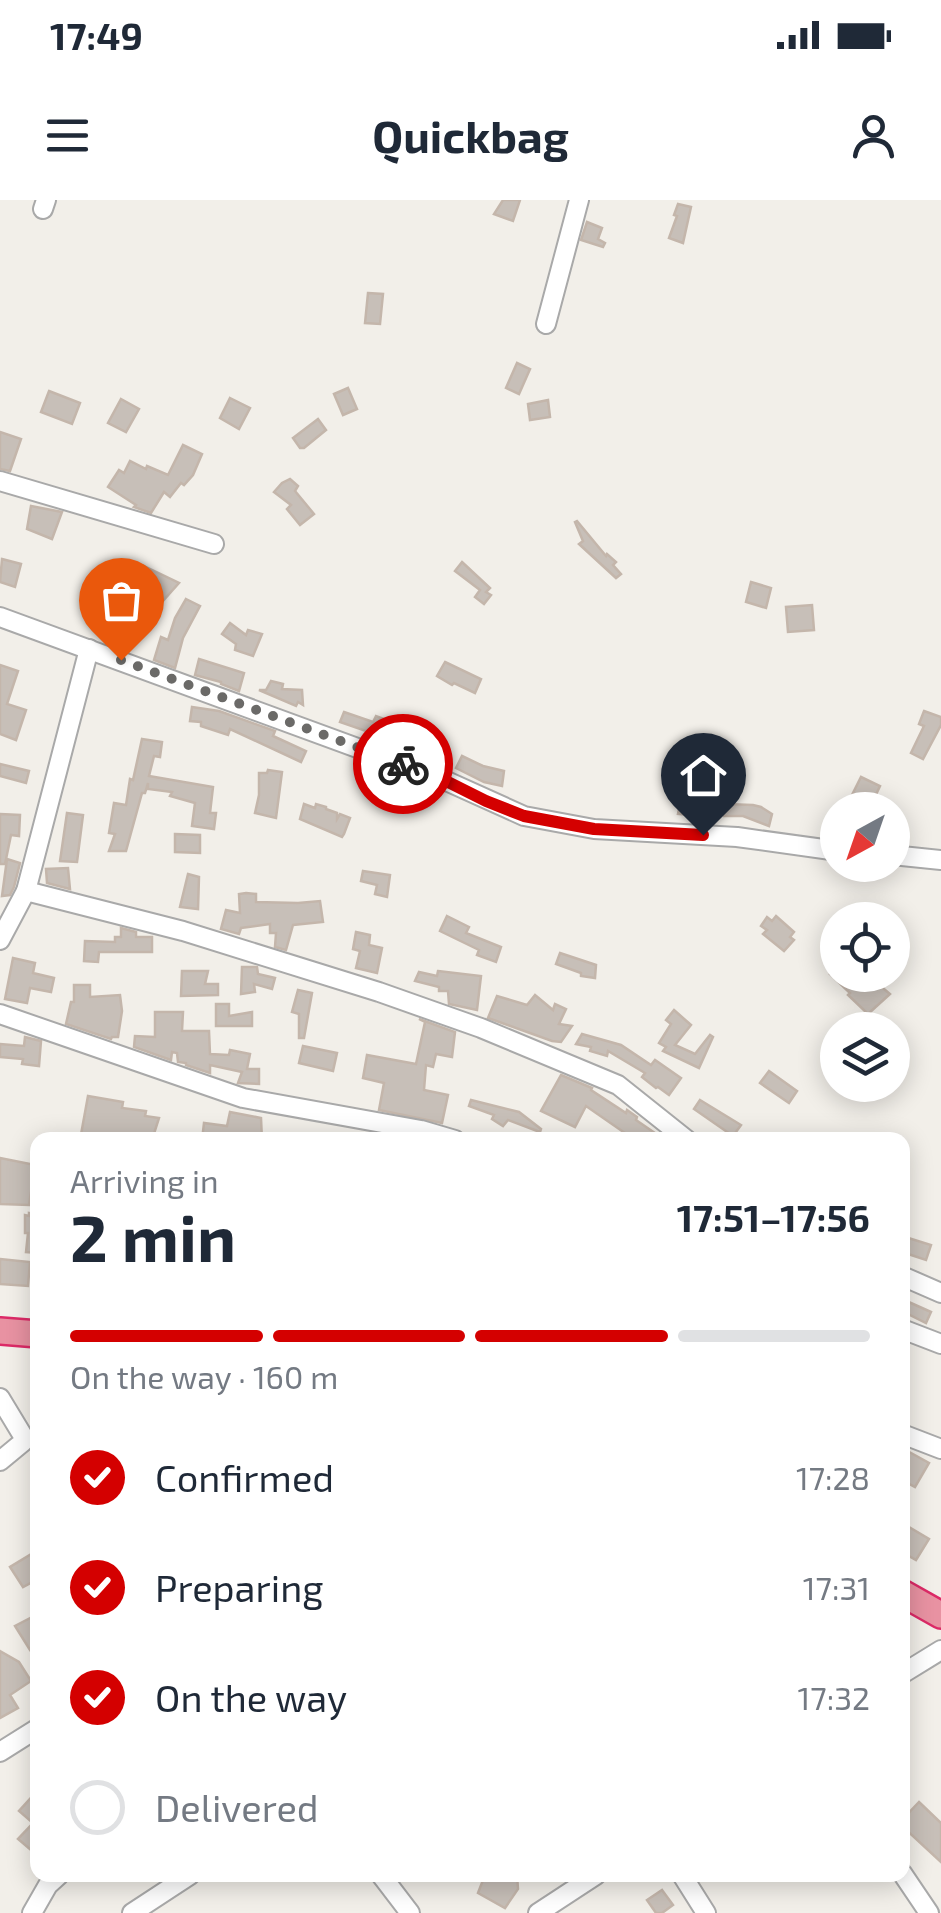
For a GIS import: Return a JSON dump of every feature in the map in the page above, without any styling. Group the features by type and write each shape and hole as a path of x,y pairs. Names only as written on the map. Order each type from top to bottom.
{"highway":[{"path":"0,1331 30,1333"},
{"path":"910,1598 941,1615"}],"street":[{"path":"546,324 579,200"},
{"path":"0,482 214,544"},
{"path":"0,617 442,779 524,816 594,829 737,837 820,848"},
{"path":"0,940 26,891 88,648"},
{"path":"910,857 941,860"},
{"path":"26,891 184,930 480,1028 618,1085 678,1132"},
{"path":"0,1014 243,1098 429,1132"},
{"path":"910,1279 941,1292"},
{"path":"910,1333 941,1344"},
{"path":"0,1398 23,1436 18,1448 0,1461"},
{"path":"910,1437 941,1449"},
{"path":"910,1669 941,1650"},
{"path":"0,1752 30,1733"},
{"path":"32,1913 52,1882"},
{"path":"132,1913 179,1882"},
{"path":"386,1882 410,1913"},
{"path":"538,1913 585,1882"},
{"path":"686,1882 706,1913"},
{"path":"909,1882 929,1913"}],"building":[{"path":"503,200 520,200 513,221 494,214"},
{"path":"678,204 691,207 683,243 669,238"},
{"path":"587,222 602,228 598,239 605,243 603,247 581,240"},
{"path":"368,293 383,294 380,324 365,323"},
{"path":"517,363 530,369 519,394 506,388"},
{"path":"348,388 357,409 343,415 334,394"},
{"path":"49,391 80,403 72,424 41,412"},
{"path":"230,398 250,408 239,429 220,418"},
{"path":"121,399 139,409 126,432 108,423"},
{"path":"548,400 550,417 530,420 528,404"},
{"path":"318,419 326,430 300,448 293,438"},
{"path":"0,432 21,439 10,471 0,469"},
{"path":"183,445 202,454 193,475 170,497 164,492 151,513 134,507 108,487 119,470 124,473 130,461 168,475"},
{"path":"290,479 314,514 300,525 287,509 291,505 274,492"},
{"path":"31,506 62,512 52,539 27,529"},
{"path":"577,521 606,556 616,562 613,565 621,574 616,578 579,544 583,541"},
{"path":"2,559 21,564 15,587 0,582"},
{"path":"462,562 490,588 486,592 491,595 484,604 475,597 480,590 455,571"},
{"path":"144,566 179,583 162,602 132,590"},
{"path":"751,582 771,588 766,608 746,602"},
{"path":"186,599 200,606 183,638 175,668 154,660 161,637 168,640"},
{"path":"812,605 814,630 788,632 786,607"},
{"path":"230,623 246,635 248,630 262,634 253,656 235,650 236,644 222,634"},
{"path":"199,659 244,673 239,691 195,675"},
{"path":"445,662 481,679 475,693 437,676"},
{"path":"0,665 18,671 7,704 26,710 16,740 0,734"},
{"path":"271,681 283,684 282,689 302,690 303,705 298,702 296,706 259,690 266,690"},
{"path":"192,707 219,711 275,731 273,736 306,751 301,762 230,729 228,735 201,726 201,722 190,721"},
{"path":"924,711 941,717 941,725 923,759 911,753 924,726 919,724"},
{"path":"344,712 373,722 376,716 392,722 386,738 340,722"},
{"path":"395,732 436,748 428,760 418,753 417,756 401,750 404,743 394,736"},
{"path":"142,739 162,742 160,757 154,756 149,776 213,787 210,813 216,813 214,829 192,826 195,803 170,796 172,792 148,789 148,783 126,851 109,851 115,834 109,833 114,803 126,805"},
{"path":"462,756 504,771 502,786 456,768"},
{"path":"0,764 29,771 26,783 0,776"},
{"path":"282,772 276,818 255,813 259,773"},
{"path":"861,777 880,786 877,792 854,792"},
{"path":"378,782 420,794 415,806 376,788"},
{"path":"709,799 701,816 678,814 681,800"},
{"path":"304,804 326,807 337,813 337,819 340,814 350,818 342,837 300,819"},
{"path":"724,804 761,807 772,814 769,826 743,816 724,816"},
{"path":"67,813 83,815 77,862 60,861"},
{"path":"0,814 20,815 19,836 11,835 5,864 0,864"},
{"path":"175,834 200,835 200,853 175,852"},
{"path":"7,859 20,863 10,895 2,896"},
{"path":"68,868 70,889 47,883 46,869"},
{"path":"363,871 390,875 387,897 375,894 377,885 361,881"},
{"path":"188,874 199,877 198,909 180,907"},
{"path":"239,894 256,894 256,902 320,901 323,922 293,925 286,950 275,947 276,933 270,933 270,924 241,928 239,934 221,929 226,910 240,913"},
{"path":"447,916 469,927 466,933 501,947 496,962 477,955 479,950 440,931"},
{"path":"776,916 794,932 790,937 794,940 784,951 763,934 767,930 761,926 767,917 772,921"},
{"path":"121,928 136,932 136,937 152,937 152,952 99,952 98,962 84,961 85,941 115,942 115,937 121,937"},
{"path":"356,932 370,935 369,945 382,948 377,973 356,968 360,951 353,949"},
{"path":"560,953 596,965 595,978 556,964"},
{"path":"13,958 35,963 33,973 54,978 51,992 30,988 27,1003 5,999"},
{"path":"242,967 257,967 258,974 275,978 272,989 254,984 255,992 241,994"},
{"path":"182,971 208,971 205,984 218,984 218,995 181,996"},
{"path":"438,971 481,976 477,1010 449,1004 448,991 415,981 419,972 437,976"},
{"path":"74,985 90,985 90,997 120,995 118,1037 111,1039 66,1024 74,1002"},
{"path":"298,990 312,993 304,1038 299,1038 299,1014 292,1012"},
{"path":"888,992 890,994 866,1012 850,993"},
{"path":"535,995 553,1010 555,1004 566,1009 559,1024 572,1026 561,1042 488,1018 497,996 527,1005"},
{"path":"216,1004 229,1004 229,1016 252,1012 252,1026 216,1026"},
{"path":"674,1010 691,1025 675,1045 695,1054 710,1035 713,1037 699,1068 663,1051 666,1047 659,1043 671,1024 666,1020"},
{"path":"155,1012 183,1012 182,1031 209,1031 210,1054 229,1055 230,1050 250,1054 247,1069 259,1069 259,1084 238,1083 242,1072 210,1065 210,1073 178,1062 177,1053 172,1052 171,1060 134,1047 135,1036 155,1037"},
{"path":"419,1019 455,1032 452,1057 436,1054 433,1067 426,1065 424,1090 448,1095 442,1123 379,1110 384,1083 363,1078 367,1055 416,1064 425,1022"},
{"path":"582,1034 621,1045 651,1065 655,1060 681,1078 669,1095 642,1077 645,1073 608,1051 607,1056 576,1044"},
{"path":"25,1037 41,1041 39,1066 22,1064 23,1059 0,1057 0,1044 24,1046"},
{"path":"303,1046 337,1053 333,1071 299,1063"},
{"path":"769,1071 797,1091 789,1103 760,1083"},
{"path":"561,1075 592,1088 653,1132 623,1132 586,1106 575,1127 541,1111"},
{"path":"88,1096 123,1102 122,1108 146,1111 145,1116 159,1118 155,1132 81,1132"},
{"path":"471,1100 519,1112 540,1132 508,1120 503,1126 492,1119 494,1115 469,1106"},
{"path":"700,1100 741,1125 736,1132 727,1132 694,1109"},
{"path":"230,1112 261,1118 262,1132 203,1132 204,1123 227,1126"},
{"path":"0,1158 30,1164 29,1205 0,1204"},
{"path":"30,1213 30,1252 26,1252 25,1233 25,1215"},
{"path":"910,1238 931,1245 926,1260 910,1255"},
{"path":"0,1259 30,1262 28,1286 0,1284"},
{"path":"910,1303 931,1312 926,1323 910,1315"},
{"path":"910,1452 929,1463 915,1487 910,1484"},
{"path":"910,1528 929,1539 916,1560 910,1557"},
{"path":"30,1555 30,1583 23,1587 10,1567"},
{"path":"30,1618 30,1650 15,1626"},
{"path":"0,1651 19,1662 30,1682 10,1695 18,1708 0,1718"},
{"path":"30,1799 30,1820 19,1811"},
{"path":"919,1802 941,1823 941,1862 910,1833 910,1812"},
{"path":"30,1826 30,1849 18,1839"},
{"path":"482,1882 518,1882 518,1889 505,1908 478,1893"},
{"path":"662,1890 673,1905 656,1913 647,1900"}],"way so far":[{"path":"121,660 403,764"}],"route":[{"path":"403,764 524,816 594,829 703,835"}]}
